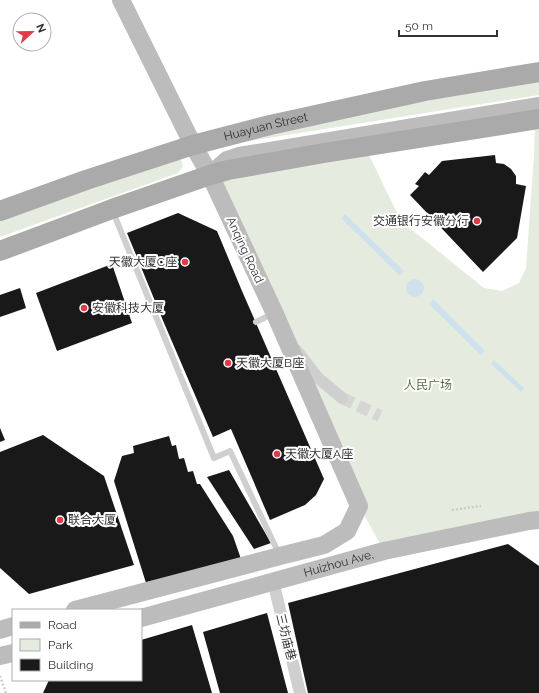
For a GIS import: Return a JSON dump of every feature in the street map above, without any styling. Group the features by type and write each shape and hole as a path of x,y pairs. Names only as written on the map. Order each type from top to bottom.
{"main road":[{"name":"Anqing Road","path":"121,0 193,145 210,175 275,314 359,506"},
{"name":"Huayuan Street","path":"0,211 86,180 193,145 270,125 417,92 539,72"},
{"name":"Huayuan Street","path":"210,175 227,160 239,156 539,106"},
{"name":"Huayuan Street","path":"0,251 112,209 228,170 324,153 539,119"},
{"name":"Huizhou Ave,","path":"79,609 324,545 347,531 359,506"},
{"name":"Huizhou Ave,","path":"142,618 384,551 536,522"},
{"path":"0,630 12,626"},
{"path":"0,656 12,653"}],"street":[{"path":"283,333 317,377 342,398"},
{"name":"三坊庙巷","path":"273,581 300,693"}],"lane":[{"path":"112,209 214,458 230,451 280,556"},
{"path":"256,322 275,314"}],"path":[{"path":"452,510 482,506"},
{"path":"0,676 6,693"}],"green space":[{"path":"539,79 539,95 243,142 236,141 237,130"},
{"name":"人民广场","path":"539,119 539,520 384,551 359,506 210,175 365,147 401,221 484,288 502,291 519,283 526,268 535,120"},
{"path":"173,156 181,160 183,166 178,173 0,237 0,217"}],"water":[{"path":"345,214 404,271 400,276 341,218"},
{"path":"411,279 419,279 424,284 422,295 419,297 411,297 406,292 406,284"},
{"path":"433,299 485,351 481,355 429,304"},
{"path":"494,360 524,388 521,392 491,364"}],"building":[{"name":"交通银行安徽分行","path":"495,155 496,163 504,164 511,169 516,176 516,184 526,186 517,238 483,272 410,195 419,186 415,184 425,172 429,175 442,161"},
{"path":"178,213 217,231 324,479 316,495 305,505 270,520 231,429 213,437 127,233"},
{"name":"安徽科技大厦","path":"112,264 132,323 57,351 36,293"},
{"path":"20,288 26,308 0,317 0,295"},
{"path":"0,428 5,440 0,442"},
{"name":"联合大厦","path":"43,435 104,476 134,565 29,594 0,568 0,452"},
{"path":"169,436 172,446 176,445 179,459 184,458 188,472 193,471 197,484 200,484 233,536 241,559 146,583 114,481 122,456 134,453 133,446"},
{"path":"229,470 271,543 254,549 207,477"},
{"path":"508,544 539,566 539,693 308,693 288,603"},
{"path":"267,613 288,693 220,693 203,632"},
{"path":"192,625 212,693 43,693 49,681 142,681 142,640"}],"tunnel":[{"path":"342,398 380,416"}],"place":[{"name":"交通银行安徽分行","path":"477,221"},
{"name":"天徽大厦C座","path":"185,262"},
{"name":"安徽科技大厦","path":"84,308"},
{"name":"天徽大厦B座","path":"228,363"},
{"name":"天徽大厦A座","path":"277,454"},
{"name":"联合大厦","path":"60,520"}]}
